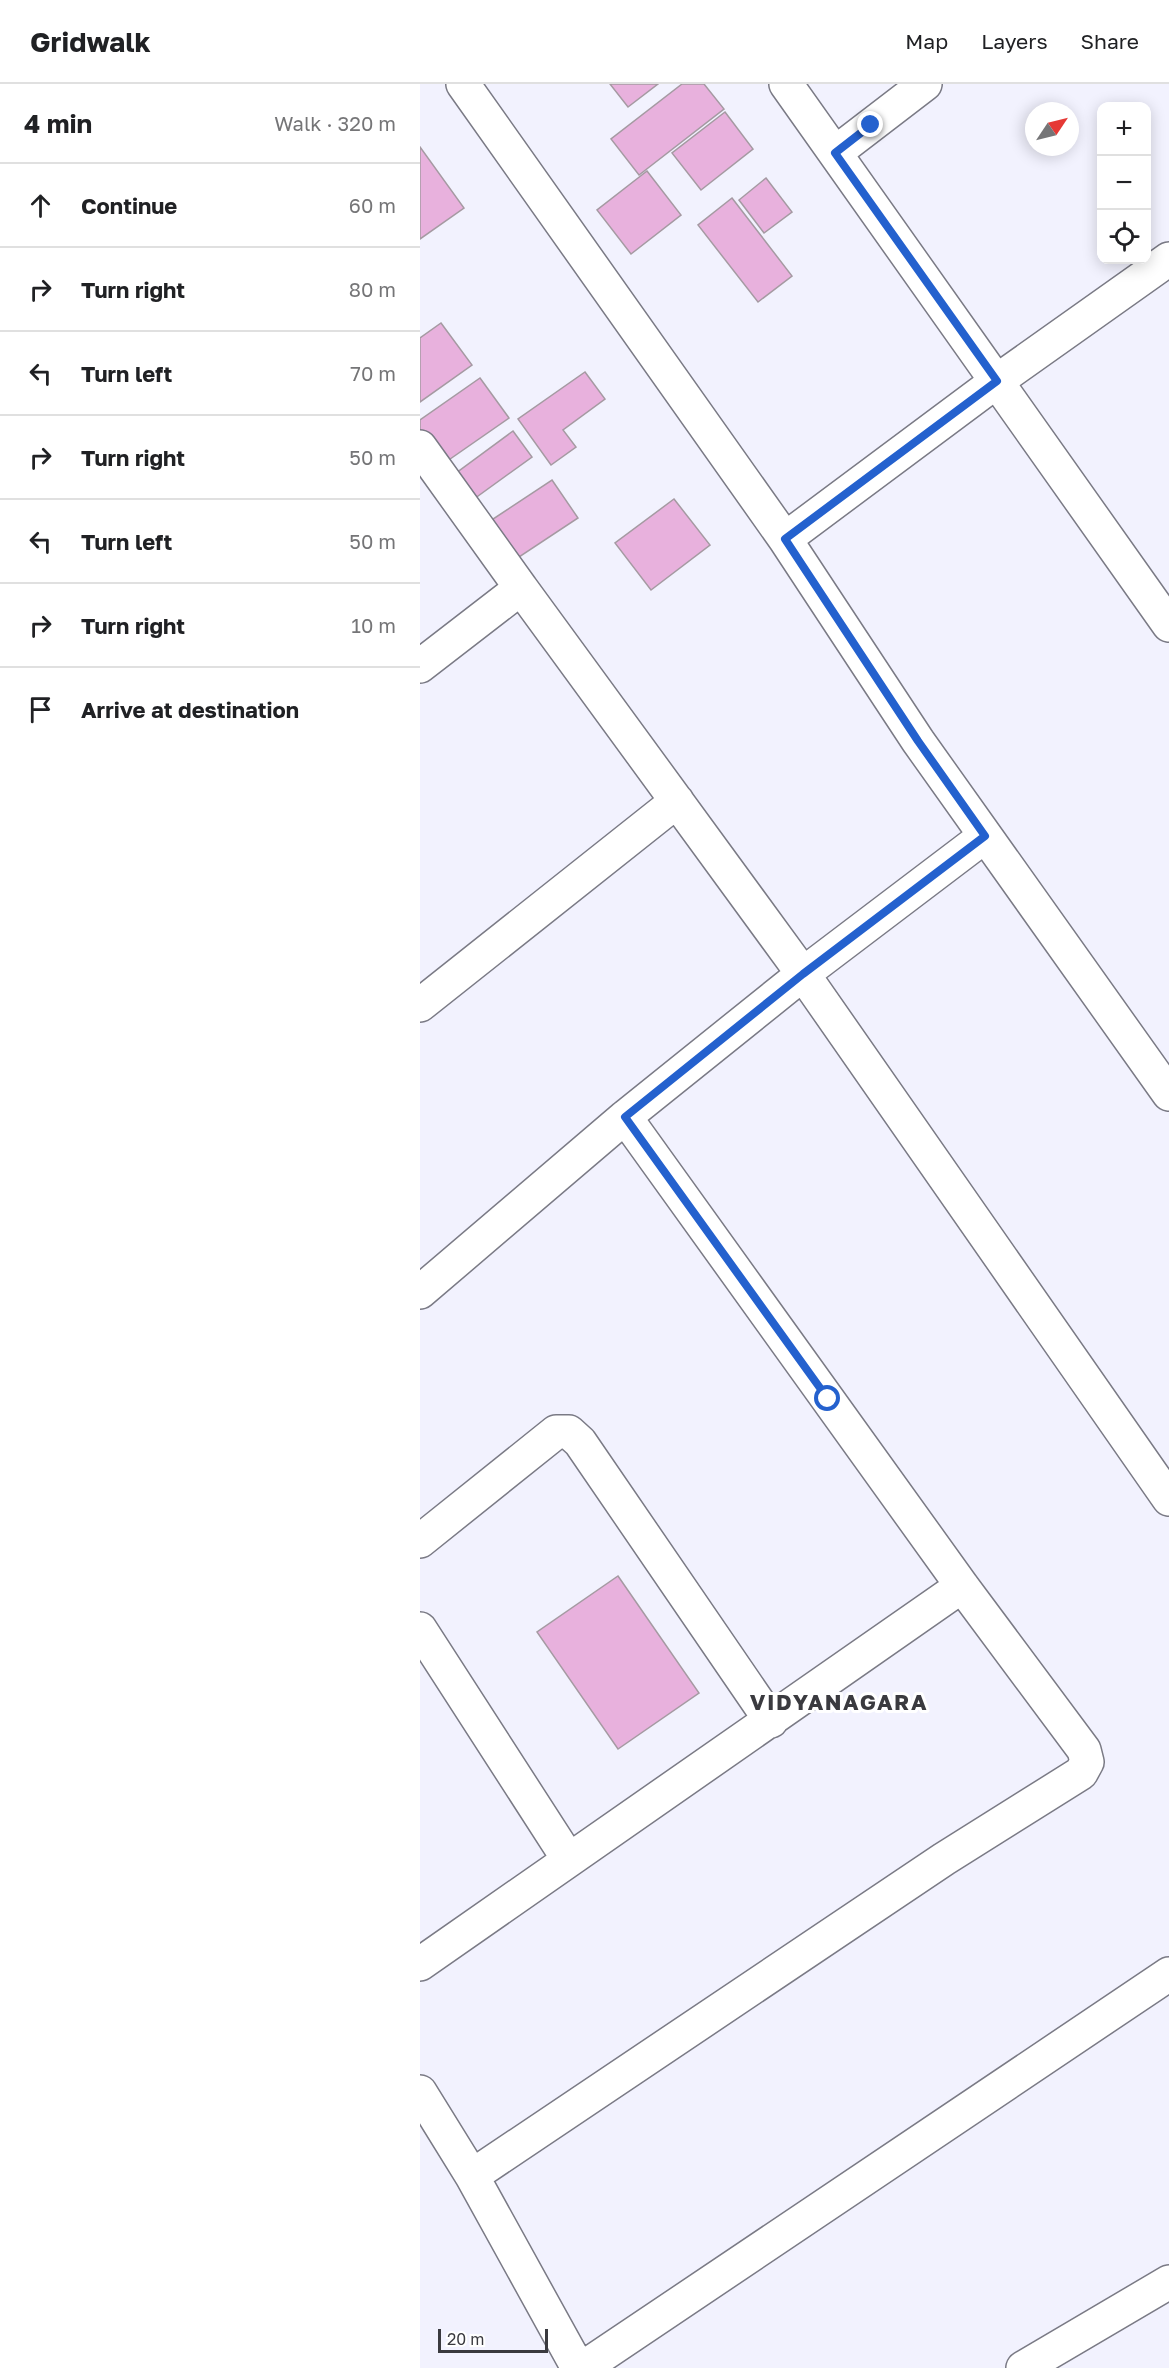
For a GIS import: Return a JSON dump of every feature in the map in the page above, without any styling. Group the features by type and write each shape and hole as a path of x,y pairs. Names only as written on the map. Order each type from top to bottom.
{"street":[{"path":"463,84 785,539 918,741 1169,1094"},
{"path":"786,84 1169,625"},
{"path":"835,153 925,84"},
{"path":"785,539 997,381 1169,260"},
{"path":"420,447 803,974 1169,1499"},
{"path":"420,666 521,588"},
{"path":"420,1005 677,801"},
{"path":"420,1292 625,1117 803,974 985,836"},
{"path":"472,2176 944,1859 1081,1773 1087,1762 1084,1750 962,1586 625,1117"},
{"path":"420,1541 556,1432 569,1432 580,1442 771,1721"},
{"path":"420,1964 962,1586"},
{"path":"420,1629 569,1860"},
{"path":"583,2368 1169,1974"},
{"path":"420,2092 472,2176 578,2368"},
{"path":"1023,2368 1169,2282"}],"building":[{"path":"610,84 658,84 628,107"},
{"path":"682,84 704,84 724,109 639,175 611,139"},
{"path":"725,112 753,149 701,190 672,153"},
{"path":"420,147 464,208 420,239"},
{"path":"647,171 681,215 631,254 597,210"},
{"path":"766,178 792,212 764,233 739,200"},
{"path":"732,198 792,276 758,302 698,225"},
{"path":"441,323 472,365 420,402 420,338"},
{"path":"585,372 605,399 563,430 576,447 551,465 518,419"},
{"path":"480,378 509,418 440,466 420,438 420,420"},
{"path":"513,431 532,457 467,504 448,479"},
{"path":"552,480 578,518 510,563 484,525"},
{"path":"674,499 710,545 651,590 615,543"},
{"path":"618,1576 699,1693 618,1749 537,1632"}],"district":[{"name":"VIDYANAGARA","path":"839,1702"}],"route":[{"path":"828,1399 625,1117 803,974 985,836 918,741 785,539 997,381 835,153 871,125"}]}
